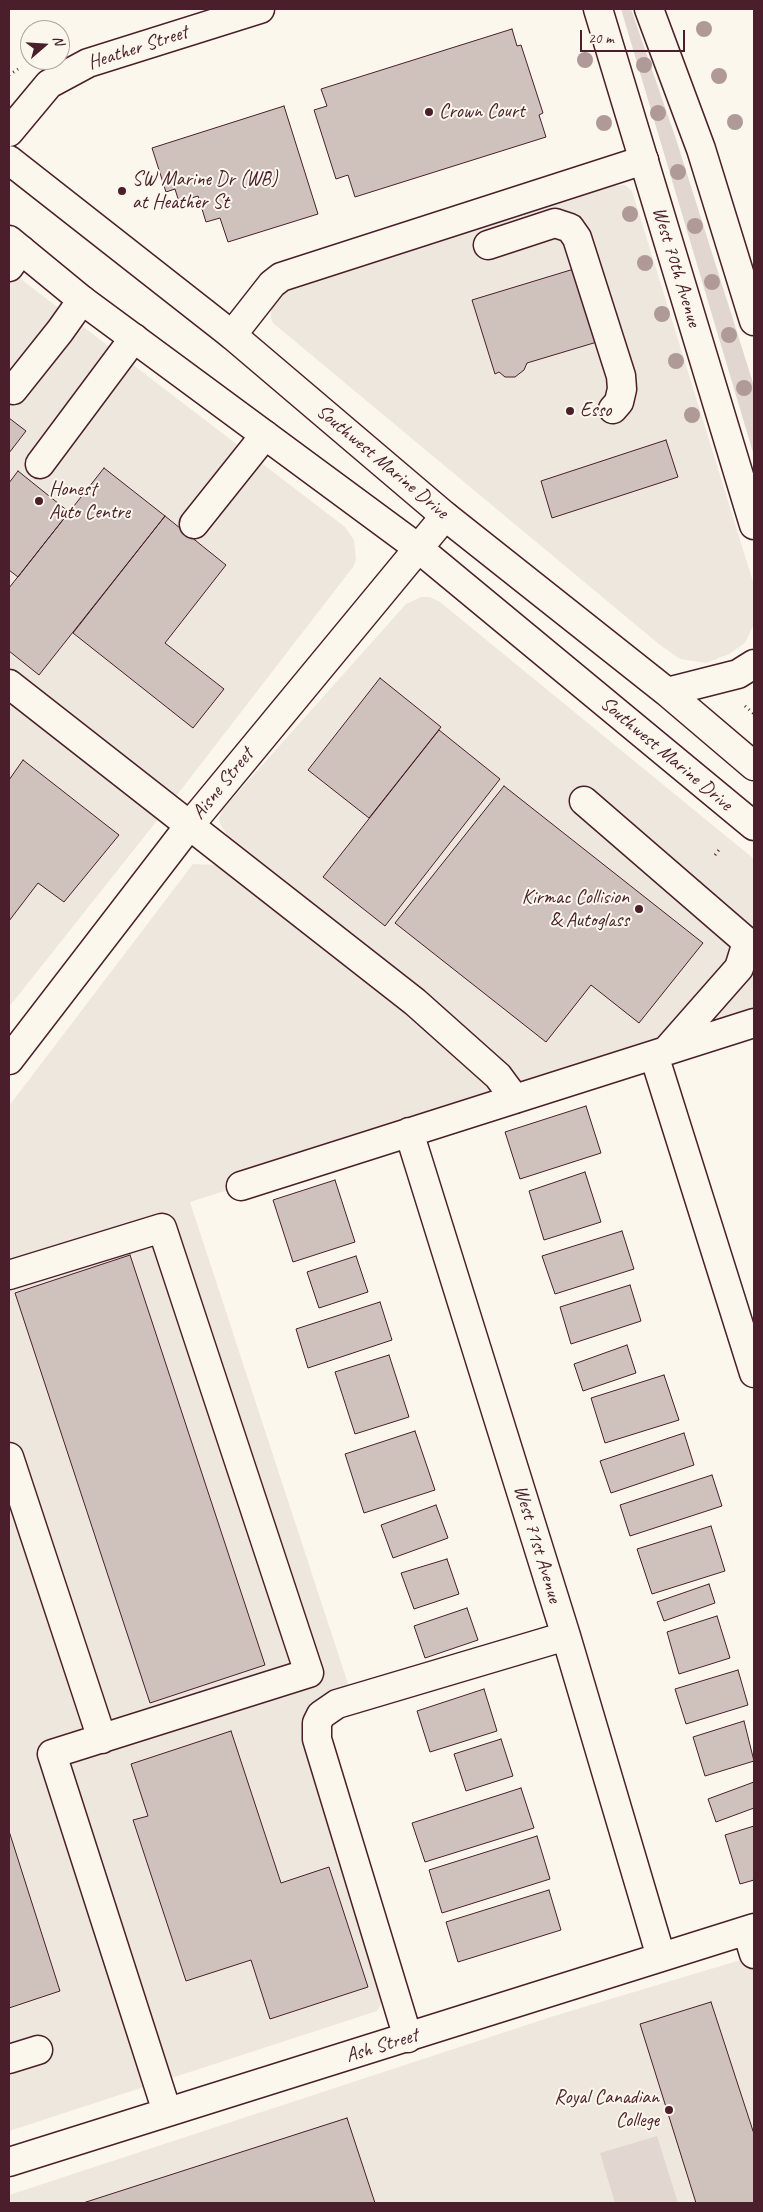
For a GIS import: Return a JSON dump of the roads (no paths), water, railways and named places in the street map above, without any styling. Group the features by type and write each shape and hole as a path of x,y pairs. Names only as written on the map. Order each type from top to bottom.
{"main road":[{"name":"Heather Street","path":"9,132 49,84 88,63 260,9"},
{"name":"West 70th Avenue","path":"598,9 754,525"},
{"path":"649,9 701,149 754,321"},
{"name":"Southwest Marine Drive","path":"9,160 232,335 445,516 667,692 754,766"},
{"path":"232,335 272,284 281,277 644,160"},
{"path":"488,245 555,223 570,228 577,238 621,376 622,389 619,402 613,409"},
{"name":"Southwest Marine Drive","path":"13,252 134,338 418,548 754,826"},
{"path":"9,387 13,390 82,300"},
{"path":"40,464 134,338"},
{"path":"194,524 265,435"},
{"name":"Aisne Street","path":"9,1060 189,826 445,516"},
{"path":"667,692 738,674 754,664"},
{"path":"9,684 415,1002 498,1076 515,1099"},
{"path":"584,801 747,942 739,968 659,1053"},
{"path":"241,1186 754,1023"},
{"path":"659,1053 754,1373"},
{"name":"West 71st Avenue","path":"410,1132 566,1636 661,1957"},
{"path":"9,1275 162,1228 309,1673 52,1754 168,2112"},
{"path":"9,1457 102,1738"},
{"path":"408,2038 317,1739 321,1715 337,1704 566,1636"},
{"name":"Ash Street","path":"9,2162 661,1957 752,1938"},
{"path":"9,2059 38,2050"}],"place":[{"name":"Crown Court","path":"429,112"},
{"name":"SW Marine Dr (WB) at Heather St","path":"122,191"},
{"name":"Esso","path":"570,411"},
{"name":"Honest Auto Centre","path":"39,501"},
{"name":"Kirmac Collision & Autoglass","path":"639,909"},
{"name":"Royal Canadian College","path":"669,2110"}]}
